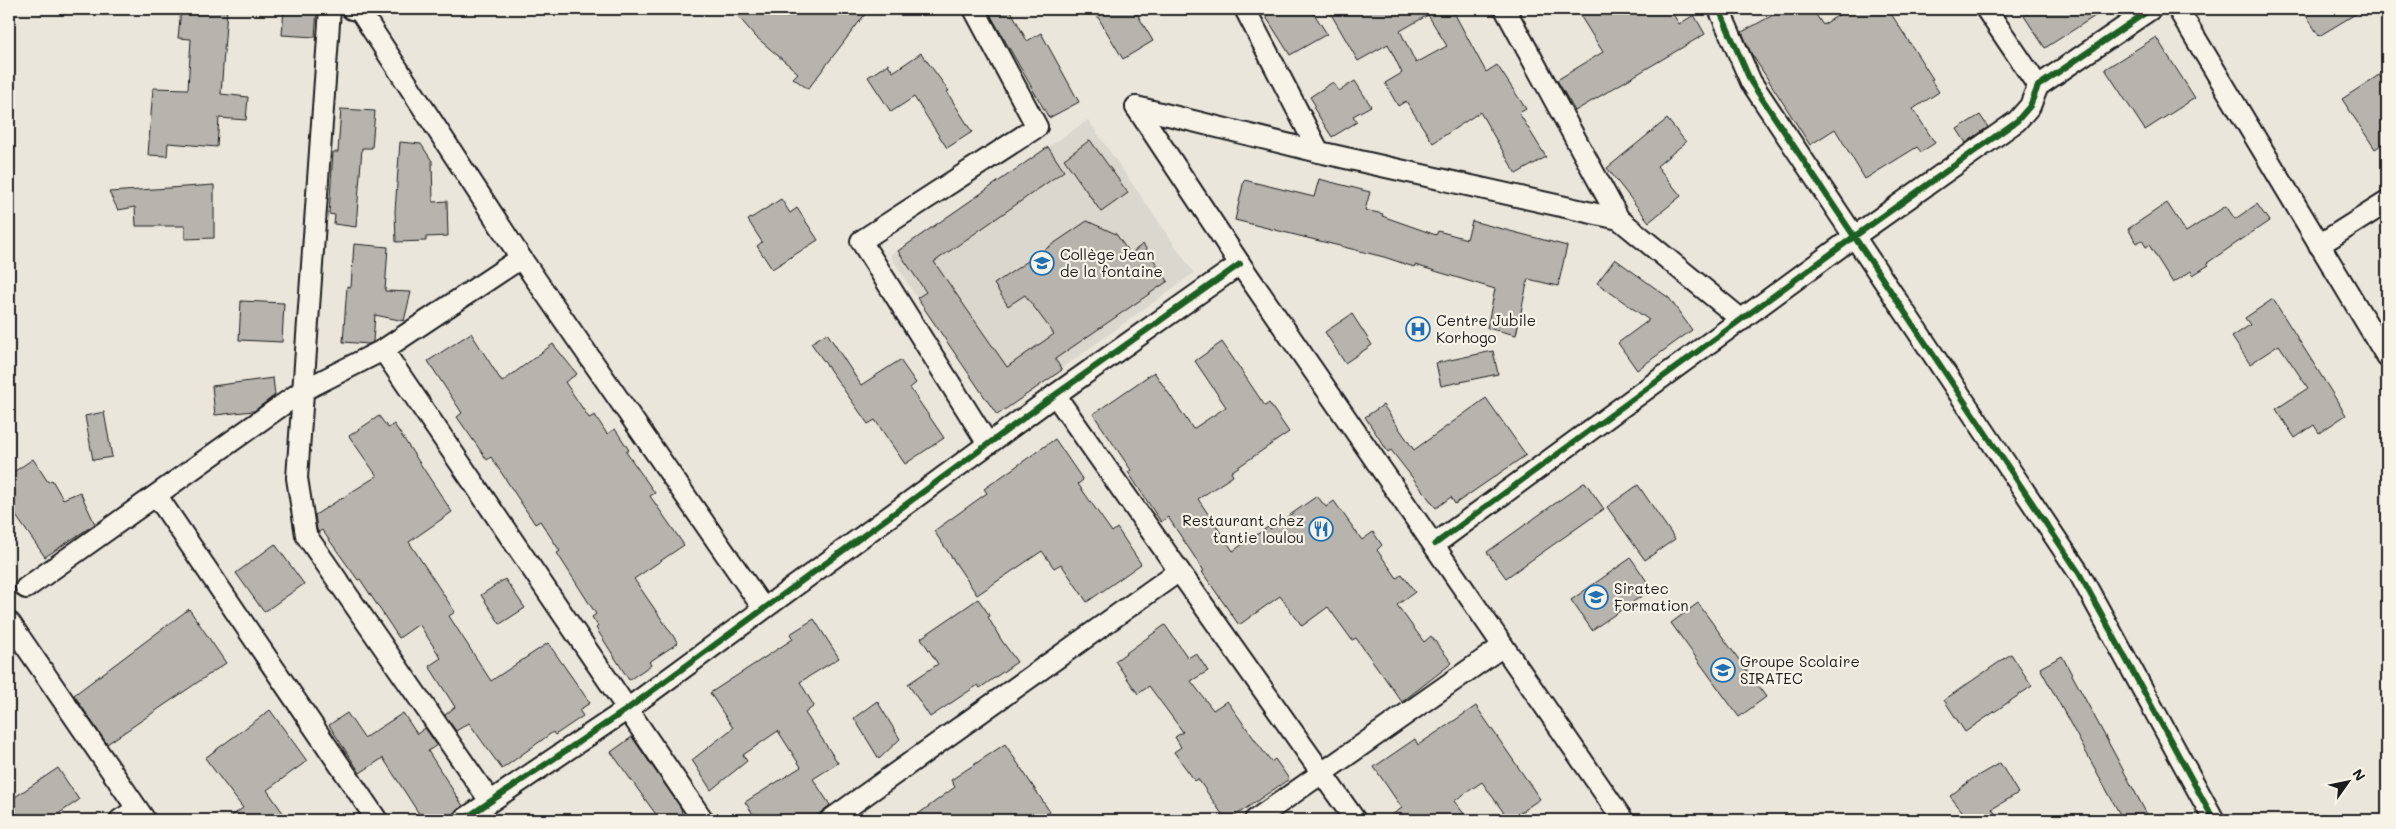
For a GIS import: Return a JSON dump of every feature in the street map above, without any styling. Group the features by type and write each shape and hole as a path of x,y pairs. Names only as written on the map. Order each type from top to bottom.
{"street":[{"path":"330,9 297,478 306,535 490,801"},
{"path":"352,9 360,11 521,258 763,608"},
{"path":"974,9 1037,127 861,241 988,444"},
{"path":"1245,9 1319,152"},
{"path":"1505,9 1619,219 1742,320"},
{"path":"1719,9 1751,82 2079,573 2214,820"},
{"path":"1986,9 2038,86"},
{"path":"1435,544 1855,236 2017,121 2030,106 2038,86 2151,9"},
{"path":"2178,9 2387,357"},
{"path":"1619,219 1319,152 1136,107 1240,264 1435,544 1623,820"},
{"path":"2319,245 2387,202"},
{"path":"26,588 302,391 383,350 521,258"},
{"path":"463,820 626,710 1055,395 1240,264"},
{"path":"383,350 626,710 703,820"},
{"path":"1055,395 1355,820"},
{"path":"157,496 377,820"},
{"path":"830,820 1179,571"},
{"path":"10,623 141,814 120,820"},
{"path":"1255,820 1503,646"}],"shaded area":[{"name":"Collège Jean de la fontaine","path":"1088,120 1194,273 997,415 890,255"}],"building":[{"path":"181,9 227,9 221,94 248,97 246,120 219,118 217,147 168,143 167,156 148,155 153,88 188,89 191,39 178,38"},
{"path":"284,9 317,9 315,37 282,35"},
{"path":"732,9 778,9 787,18 794,9 869,9 808,89 793,78 798,73 755,36"},
{"path":"987,9 1010,9 1027,41 1041,33 1079,102 1049,118"},
{"path":"1093,9 1134,9 1153,41 1123,59"},
{"path":"1261,9 1311,9 1327,34 1290,55"},
{"path":"1341,9 1452,9 1486,72 1497,65 1526,109 1519,113 1546,157 1516,174 1480,112 1433,143 1406,101 1398,106 1385,83 1402,73 1388,44 1358,61 1331,14","holes":["1428,15 1447,46 1416,63 1400,31"]},
{"path":"1576,9 1670,9 1679,24 1694,15 1705,34 1575,111 1557,80 1603,52"},
{"path":"1784,9 1812,9 1823,25 1848,9 1888,9 1933,79 1931,80 1939,92 1913,109 1935,143 1921,152 1917,147 1865,179 1835,129 1810,145 1751,53 1742,32"},
{"path":"2036,9 2106,9 2045,48 2024,16"},
{"path":"2302,9 2364,9 2319,36"},
{"path":"2156,37 2195,98 2145,130 2105,69"},
{"path":"921,53 949,91 947,92 972,132 947,148 914,97 891,112 868,77 888,64 893,72"},
{"path":"2379,75 2387,86 2387,141 2375,149 2342,99"},
{"path":"1355,81 1371,106 1353,116 1357,122 1332,137 1313,107 1315,105 1310,97 1333,82 1339,91"},
{"path":"341,109 375,111 372,148 362,148 356,227 334,224 335,215 329,214 333,152 338,152"},
{"path":"1980,115 1988,127 1966,143 1957,129"},
{"path":"1667,119 1686,142 1657,166 1681,196 1649,222 1607,168"},
{"path":"1090,140 1128,193 1101,212 1064,159"},
{"path":"400,142 421,144 432,161 433,202 447,201 448,236 426,237 426,241 396,242 395,211"},
{"path":"1048,147 1064,171 934,262 1007,367 1054,334 1025,295 1008,306 994,284 1087,221 1116,234 1130,254 1143,244 1168,281 1055,359 1062,370 997,415 917,298 926,292 898,251"},
{"path":"1319,179 1370,192 1365,210 1383,214 1382,216 1436,235 1438,231 1467,239 1472,221 1567,246 1558,286 1528,279 1516,335 1487,328 1495,289 1415,265 1414,267 1384,257 1235,220 1244,180 1314,197"},
{"path":"214,185 214,238 185,239 185,226 136,226 135,207 118,210 109,192"},
{"path":"781,199 790,213 797,208 818,240 772,269 757,246 762,242 748,220"},
{"path":"2167,203 2186,232 2226,206 2235,219 2257,204 2269,221 2207,263 2209,265 2193,275 2191,271 2173,283 2149,245 2146,247 2142,240 2137,243 2128,229"},
{"path":"354,244 388,247 385,291 411,292 404,321 375,315 373,342 369,344 343,342 347,286 351,287"},
{"path":"1615,259 1669,298 1692,330 1637,370 1618,343 1649,320 1597,283"},
{"path":"2273,299 2346,415 2319,433 2314,425 2295,438 2276,409 2308,388 2279,345 2250,364 2232,337 2250,325 2245,318"},
{"path":"241,301 284,303 282,342 239,340"},
{"path":"1352,314 1372,345 1345,363 1325,332"},
{"path":"471,333 502,382 553,344 577,374 565,382 589,418 595,415 607,434 615,429 629,450 626,452 655,493 650,496 684,545 634,579 678,643 649,662 651,665 629,680 596,628 598,626 592,617 596,614 557,553 560,551 540,521 535,524 491,457 487,460 457,417 462,413 428,361"},
{"path":"827,333 861,385 900,360 916,383 910,388 944,438 905,464 875,420 868,424 811,343"},
{"path":"1222,342 1265,406 1269,403 1289,432 1231,472 1233,476 1198,499 1233,551 1268,527 1270,529 1317,496 1326,507 1334,501 1362,540 1373,532 1382,545 1377,550 1397,578 1402,574 1415,592 1397,605 1424,642 1431,636 1452,663 1402,702 1356,638 1352,640 1328,607 1302,626 1280,596 1239,625 1202,572 1204,571 1168,517 1161,522 1128,472 1131,470 1093,414 1154,372 1193,429 1226,407 1195,361"},
{"path":"1493,351 1498,374 1441,386 1436,363"},
{"path":"273,378 275,395 254,411 215,415 212,386"},
{"path":"1486,398 1526,455 1455,504 1451,497 1436,508 1391,450 1388,452 1365,417 1383,405 1414,450"},
{"path":"104,412 112,457 93,460 85,416"},
{"path":"379,416 388,428 394,424 452,512 409,542 455,612 449,616 491,681 548,643 590,703 579,710 583,716 555,735 553,732 502,769 469,723 456,731 445,715 455,707 429,666 441,658 419,624 399,638 360,579 358,580 322,530 319,532 317,530 315,515 377,476 349,436"},
{"path":"1055,439 1083,480 1078,484 1112,532 1117,528 1141,564 1087,602 1061,564 1054,568 1042,551 977,595 934,531 987,493 984,489"},
{"path":"33,459 48,482 52,480 63,499 80,492 95,524 45,557 9,506 9,475"},
{"path":"1585,482 1604,509 1506,578 1487,552"},
{"path":"1638,485 1675,539 1645,560 1607,507"},
{"path":"275,544 304,584 264,612 236,573"},
{"path":"1631,558 1652,589 1592,630 1571,600"},
{"path":"505,579 525,608 500,624 481,595"},
{"path":"978,599 990,616 988,617 1000,638 1017,662 980,688 978,685 930,717 908,684 938,664 921,638"},
{"path":"1698,603 1766,697 1739,717 1671,623"},
{"path":"189,609 226,663 107,744 74,695"},
{"path":"814,619 839,658 800,682 814,706 805,713 838,763 813,779 830,805 811,820 757,820 745,802 801,767 778,731 743,755 747,761 711,790 692,760 733,728 710,693 793,639 790,634"},
{"path":"1165,625 1188,658 1196,653 1208,671 1191,681 1213,710 1227,701 1271,762 1275,759 1289,779 1229,820 1226,820 1198,779 1195,781 1174,752 1181,747 1175,737 1183,732 1149,686 1138,694 1115,661"},
{"path":"2011,654 2032,686 1965,732 1944,700"},
{"path":"2062,656 2150,820 2123,820 2040,668"},
{"path":"877,701 900,739 879,759 854,718"},
{"path":"1476,706 1540,799 1509,820 1482,782 1454,801 1469,820 1384,820 1402,808 1374,767 1415,739 1418,745"},
{"path":"270,710 307,761 267,790 288,820 226,820 243,808 205,758"},
{"path":"347,713 364,738 403,713 417,734 425,728 437,745 428,751 463,806 444,820 423,820 383,758 360,773 329,725"},
{"path":"632,737 681,808 682,814 674,820 660,820 611,752"},
{"path":"1005,744 1050,812 1037,820 910,820 955,787 951,780"},
{"path":"2000,763 2018,793 1992,809 2000,820 1969,820 1950,796 1972,779"},
{"path":"58,768 79,800 49,820 9,820 9,801"}],"cycle path":[{"path":"1719,9 1751,82 2079,573 2214,820"},
{"path":"1435,544 1855,236 2017,121 2030,106 2038,86 2151,9"},
{"path":"463,820 626,710 1055,395 1240,264"}],"place":[{"name":"Collège Jean de la fontaine","path":"1042,263"},
{"name":"Centre Jubile Korhogo","path":"1418,329"},
{"name":"Restaurant chez tantie loulou","path":"1321,529"},
{"name":"Siratec Formation","path":"1596,597"},
{"name":"Groupe Scolaire SIRATEC","path":"1723,670"}]}
